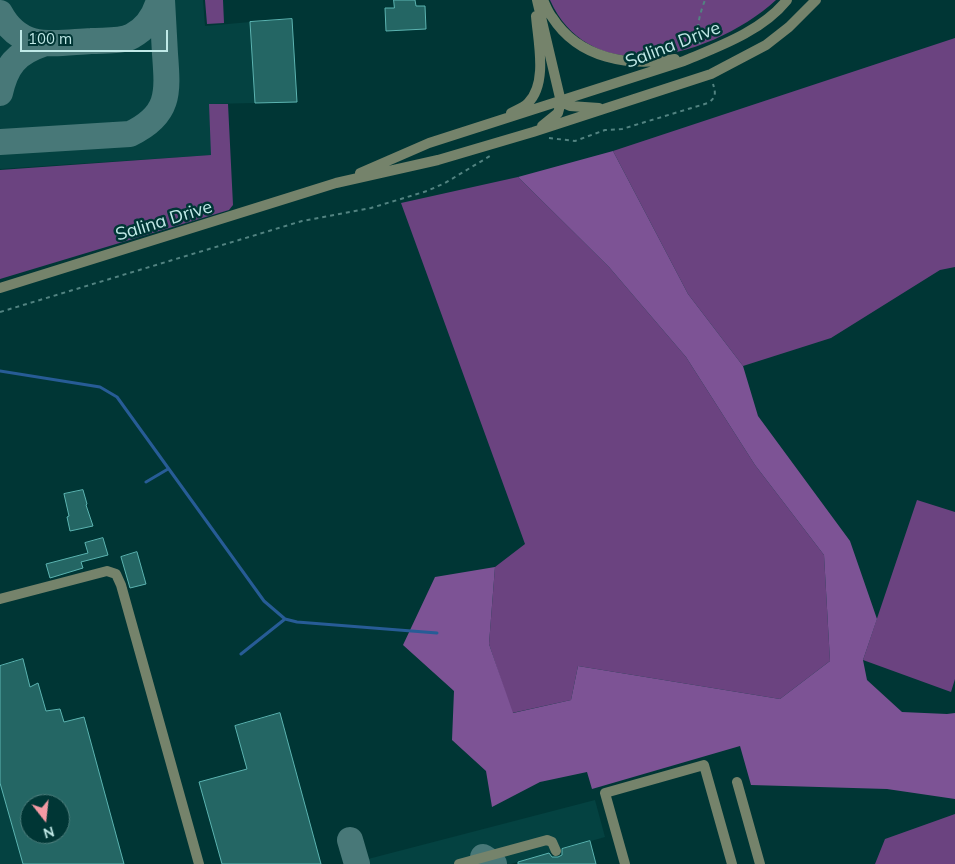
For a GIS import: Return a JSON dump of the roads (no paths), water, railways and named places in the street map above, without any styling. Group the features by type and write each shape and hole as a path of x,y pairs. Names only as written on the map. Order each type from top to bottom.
{"street":[{"path":"536,0 561,102 558,113 538,135"},
{"name":"Salina Drive","path":"494,123 527,104 538,88 540,72 536,0"},
{"path":"543,0 551,16 562,30 584,48 598,55 638,62 667,61 701,54"},
{"name":"Salina Drive","path":"336,183 429,144 561,102 701,54 757,27 787,0"},
{"name":"Salina Drive","path":"0,288 336,183 538,135 602,109 710,74 730,65 766,45 789,27 816,0"},
{"name":"Salina Drive","path":"561,102 570,106 602,109"},
{"path":"0,599 108,571 116,574 121,585 199,864"},
{"path":"625,864 605,793 704,765 732,864"},
{"path":"738,782 760,864"},
{"path":"458,864 547,840 552,842 556,851"}],"waterway":[{"path":"0,371 100,387 117,397 264,601 285,619 297,622 437,633"},
{"path":"146,482 168,469"},
{"path":"241,654 285,619"}]}
